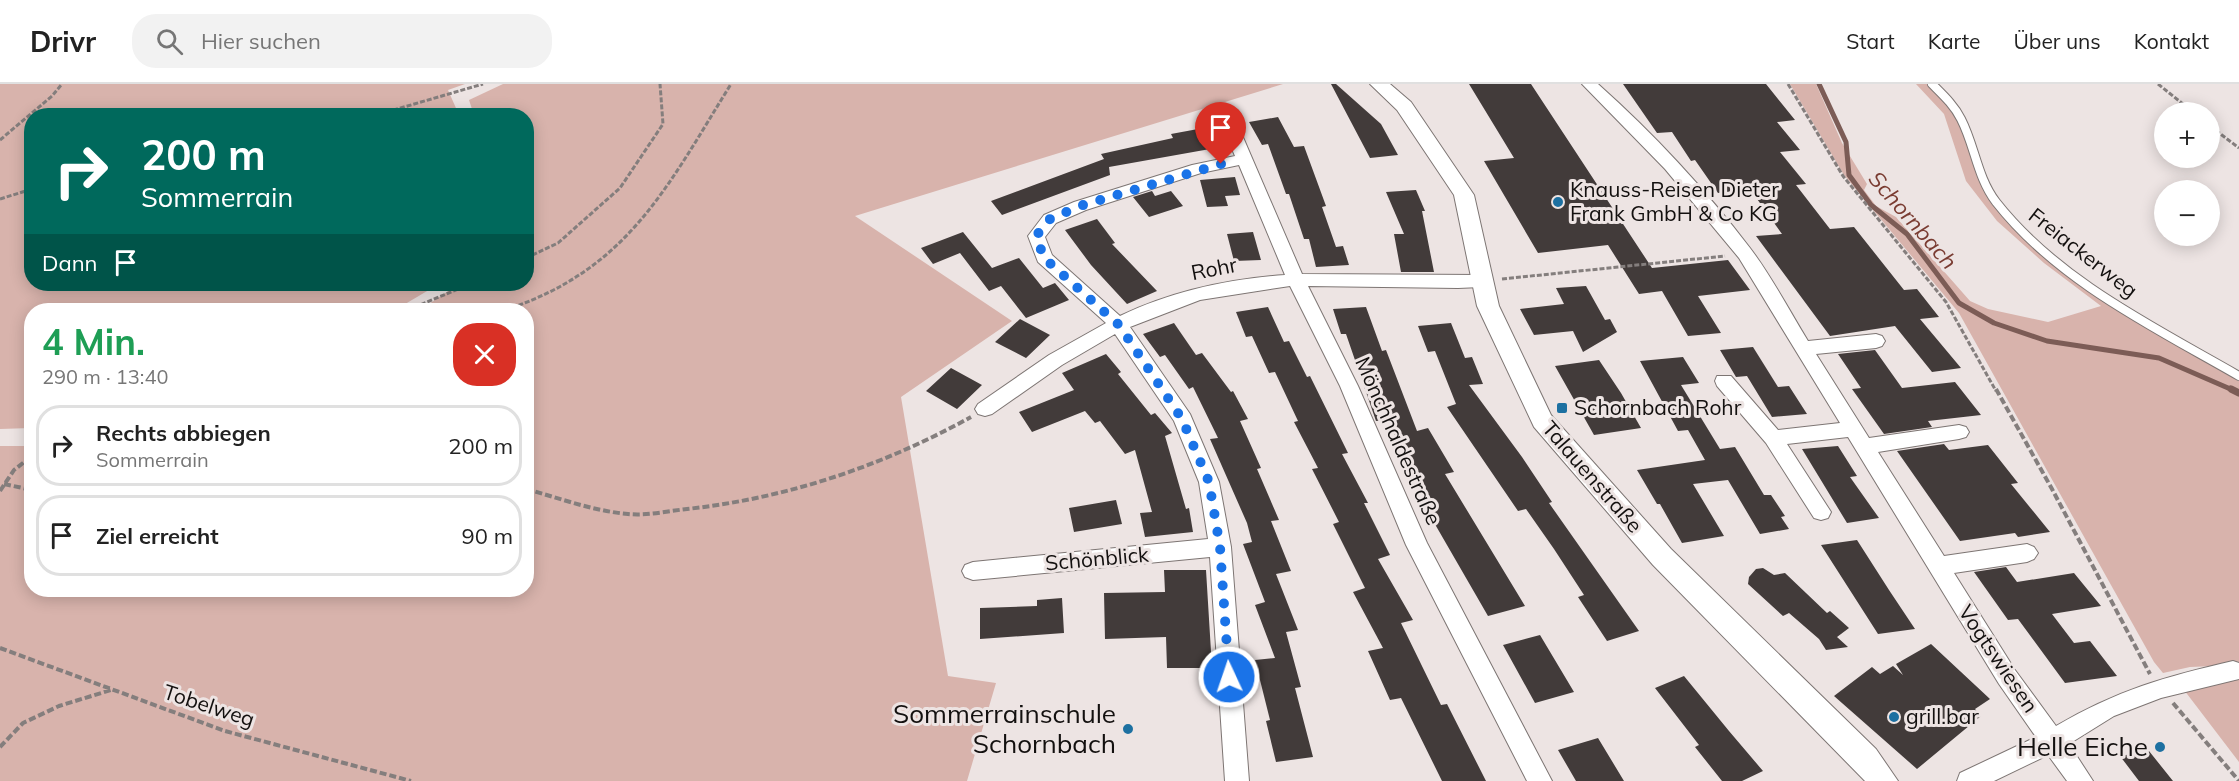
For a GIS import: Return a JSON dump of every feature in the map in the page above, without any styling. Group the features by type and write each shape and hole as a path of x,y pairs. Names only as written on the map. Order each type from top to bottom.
{"street":[{"name":"Talauenstraße","path":"1378,84 1404,106 1464,195 1481,281 1499,334 1542,421 1662,557 1866,759 1883,781"},
{"name":"Vogtswiesen","path":"1589,84 1629,119 1703,200 1745,254 2007,677 2081,781"},
{"name":"Mönchhaldestraße","path":"1225,114 1296,280 1349,386 1417,545 1540,781"},
{"path":"1237,781 1220,547 1209,482 1182,419 1119,325 1044,258 1036,236 1050,219 1080,206 1198,169 1244,159"},
{"name":"Rohr","path":"985,409 1023,380 1119,325 1186,297 1242,285 1296,280 1443,285 1481,281"},
{"path":"1805,348 1876,341"},
{"path":"1724,381 1773,438 1821,512"},
{"path":"1773,438 1959,432"},
{"name":"Schönblick","path":"973,571 1220,547"},
{"path":"1938,566 2027,553"},
{"path":"1969,781 2054,740 2106,709 2160,688 2236,671"}],"lane":[{"name":"Freiackerweg","path":"1932,84 1963,121 1981,174 1995,200 2016,225 2100,294 2239,376"}],"path":[{"path":"38,108 62,84"},
{"path":"404,108 483,84"},
{"path":"534,254 558,243 620,188 663,124 660,84"},
{"path":"522,303 569,283 616,249 646,218 731,84"},
{"path":"1788,84 1843,176 1891,238 1946,302 2119,612 2141,661 2160,688 2239,781"},
{"path":"2158,84 2180,102"},
{"path":"0,140 24,120"},
{"path":"2220,134 2239,148"},
{"path":"0,199 24,192"},
{"path":"1481,281 1745,254"},
{"path":"425,303 453,291"},
{"path":"534,491 629,514 696,508 775,493 864,467 949,430 985,409"},
{"path":"0,491 14,470 24,462"},
{"path":"4,484 24,488"},
{"name":"Tobelweg","path":"0,648 225,731 411,781"},
{"path":"0,747 23,723 59,706 111,690"}],"shaded area":[{"path":"0,84 465,84 448,90 456,108 24,108 24,291 427,291 407,303 24,303 24,428 0,429"},
{"path":"503,84 1283,84 855,216 1012,321 901,397 948,676 996,683 967,781 0,781 0,446 24,446 24,597 534,597 534,303 430,303 448,291 534,291 534,108 472,108 469,100"},
{"path":"1790,84 1816,84 1842,143 1867,184 1864,190 1876,206 1896,217 1970,301 1988,309 2048,322 2101,306 2044,263 1997,221 1966,181 1944,114 1916,84 1929,84 1946,100 1960,122 1977,176 1994,203 2094,293 2151,330 2239,381 2239,665 2190,667 2163,673 2154,662 1959,313 1844,175"},
{"path":"2239,676 2239,762 2181,686"}],"building":[{"path":"1331,84 1336,84 1381,124 1398,155 1370,158"},
{"path":"1469,84 1531,84 1652,268 1728,260 1750,290 1698,296 1721,333 1688,336 1662,291 1639,294 1608,245 1538,253 1484,161 1514,158"},
{"path":"1623,84 1766,84 1795,120 1777,122 1800,150 1780,152 1806,184 1796,185 1830,229 1854,227 1904,290 1917,289 1939,317 1920,319 1961,368 1932,372 1895,326 1830,336 1756,236 1782,234 1750,189 1718,193 1695,160 1691,161 1672,132 1657,133"},
{"path":"1278,117 1294,147 1304,146 1326,206 1322,207 1336,247 1343,246 1349,265 1316,267 1309,239 1304,239 1289,194 1286,194 1268,144 1262,145 1249,122"},
{"path":"1198,129 1210,149 1109,167 1110,175 1002,215 991,201 1104,159 1101,154 1173,138 1171,134"},
{"path":"1235,177 1240,195 1225,196 1228,206 1207,207 1200,180"},
{"path":"1416,190 1425,211 1422,211 1434,272 1401,272 1394,234 1404,234 1386,192"},
{"path":"1152,191 1155,196 1171,191 1183,206 1149,217 1133,197"},
{"path":"1097,219 1115,243 1112,244 1157,291 1127,304 1091,265 1065,230"},
{"path":"963,232 992,268 1019,258 1043,288 1055,283 1069,300 1026,318 1001,286 989,291 960,253 933,264 921,248"},
{"path":"1253,232 1261,260 1234,261 1227,234"},
{"path":"1586,286 1605,320 1610,319 1617,332 1583,352 1573,331 1534,335 1520,309 1564,304 1556,288"},
{"path":"1268,307 1284,342 1289,341 1307,377 1310,376 1348,453 1342,454 1368,503 1364,503 1390,555 1378,559 1413,620 1401,623 1441,705 1447,704 1486,781 1442,781 1401,698 1390,700 1368,651 1383,648 1353,592 1365,588 1333,524 1339,522 1312,469 1318,468 1294,422 1298,421 1275,372 1269,373 1252,336 1246,337 1236,312"},
{"path":"1366,307 1382,351 1386,350 1417,431 1428,428 1454,472 1445,474 1525,606 1488,616 1421,500 1430,498 1386,420 1376,421 1346,334 1341,334 1333,309"},
{"path":"1020,319 1050,335 1026,358 995,342"},
{"path":"1174,323 1196,355 1202,353 1231,392 1233,391 1248,419 1240,421 1261,468 1257,469 1279,520 1271,521 1291,571 1276,574 1298,630 1286,632 1301,687 1295,688 1313,757 1276,762 1266,721 1270,720 1255,660 1275,658 1255,605 1265,602 1243,544 1252,542 1247,523 1210,439 1218,438 1193,387 1189,389 1165,355 1160,357 1143,334"},
{"path":"1451,323 1465,358 1472,357 1483,384 1469,385 1522,457 1552,502 1549,503 1639,631 1607,641 1578,597 1584,595 1554,549 1526,509 1518,511 1447,407 1456,404 1435,351 1428,352 1418,326"},
{"path":"1753,347 1778,387 1789,386 1807,414 1772,417 1747,376 1736,377 1720,350"},
{"path":"1875,350 1902,388 1955,382 1981,415 1928,421 1932,427 1884,434 1852,389 1861,388 1838,354"},
{"path":"1106,354 1121,372 1118,374 1151,415 1155,413 1172,433 1165,436 1186,509 1189,508 1193,532 1145,537 1140,513 1152,512 1135,450 1125,454 1100,421 1095,423 1085,411 1032,432 1019,412 1074,390 1062,373"},
{"path":"1683,357 1699,383 1681,385 1720,449 1735,447 1764,495 1771,495 1785,516 1781,517 1789,529 1760,534 1728,480 1693,484 1724,536 1682,543 1660,504 1657,504 1637,470 1705,460 1688,430 1678,431 1640,361"},
{"path":"1599,360 1641,428 1594,435 1555,366"},
{"path":"951,368 982,385 957,409 926,391"},
{"path":"1944,444 1949,450 1988,445 2018,483 2011,484 2050,532 2018,537 2015,533 1960,541 1897,451"},
{"path":"1838,446 1857,476 1850,477 1879,518 1847,523 1802,449"},
{"path":"1116,500 1122,524 1074,532 1069,508"},
{"path":"1857,540 1915,629 1878,634 1821,545"},
{"path":"2006,567 2017,582 2074,573 2101,606 2052,614 2074,643 2090,641 2117,676 2065,683 2018,619 2008,620 1974,572"},
{"path":"1763,568 1774,575 1785,573 1827,613 1830,611 1849,628 1837,637 1848,647 1826,650 1819,639 1789,613 1783,616 1748,584 1749,577 1756,569"},
{"path":"1164,570 1206,570 1212,668 1167,668 1166,637 1105,639 1104,593 1165,592"},
{"path":"1062,598 1064,633 980,639 980,608 1037,606 1037,600"},
{"path":"1540,635 1574,692 1535,703 1503,645"},
{"path":"1931,644 1990,699 1975,709 1981,716 1917,769 1834,696 1872,667 1880,674 1893,666 1903,675 1896,664"},
{"path":"1684,676 1763,771 1742,781 1722,781 1695,747 1699,745 1655,688"},
{"path":"1598,738 1624,781 1576,781 1558,750"},
{"path":"2149,751 2173,781 2139,781 2120,756"}],"waterway":[{"name":"Schornbach","path":"1819,84 1846,142 1849,175 1871,205 1907,234 1959,303 1994,323 2047,341 2159,358 2235,391"},
{"name":"Schornbach","path":"2231,389 2235,391"},
{"name":"Schornbach","path":"2235,391 2239,393"}],"place":[{"name":"Knauss-Reisen Dieter Frank GmbH & Co KG","path":"1558,202"},
{"name":"Schornbach Rohr","path":"1562,408"},
{"name":"grill.bar","path":"1894,717"},
{"name":"Sommerrainschule Schornbach","path":"1128,729"},
{"name":"Helle Eiche","path":"2160,747"}],"route":[{"path":"1221,164 1146,184 1080,206 1050,219 1036,236 1044,258 1119,325 1182,419 1209,482 1220,547 1229,677"}]}
